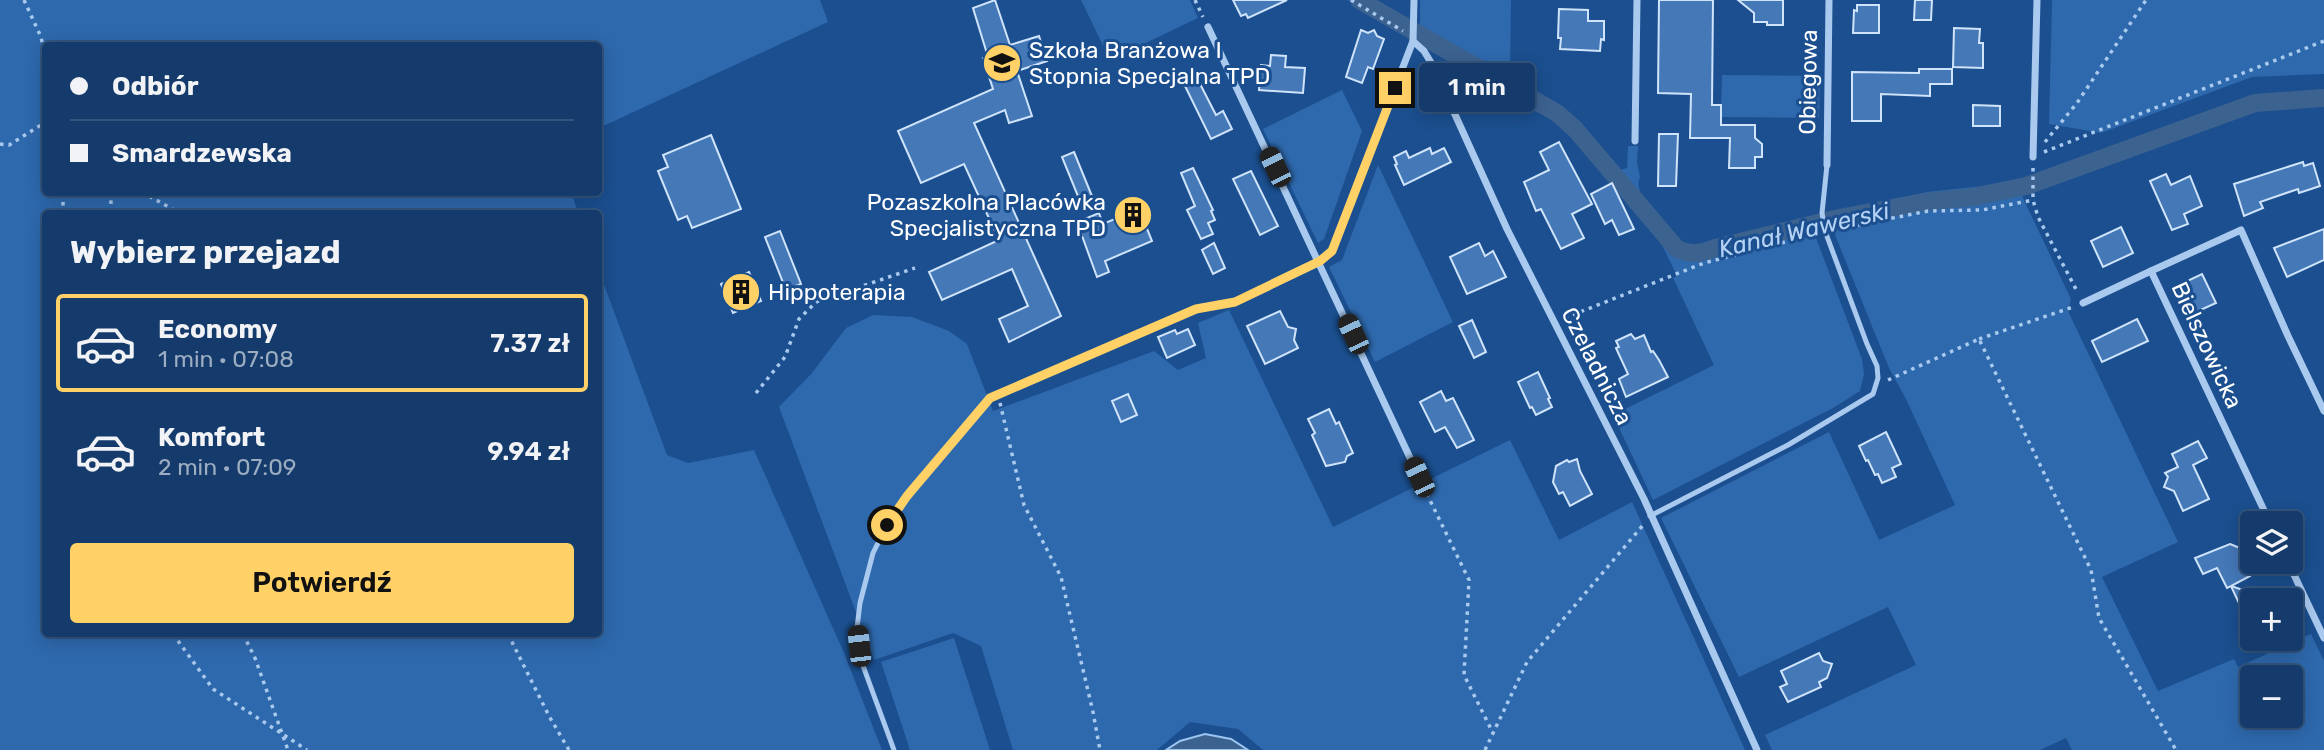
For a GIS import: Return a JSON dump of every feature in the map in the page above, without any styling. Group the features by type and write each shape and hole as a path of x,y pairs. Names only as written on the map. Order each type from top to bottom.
{"street":[{"path":"1235,302 1320,261 1332,251 1413,39 1413,0"},
{"path":"1634,141 1637,0"},
{"name":"Obiegowa","path":"1827,165 1829,0"},
{"path":"2033,157 2037,0"},
{"path":"1208,27 1419,477"},
{"name":"Czeladnicza","path":"1413,39 1433,66 1507,229 1644,499 1757,750"},
{"path":"2151,271 2241,230 2324,411"},
{"name":"Bielszowicka","path":"2083,303 2151,271 2264,511"},
{"path":"2294,574 2324,638"}],"lane":[{"path":"1650,516 1787,445 1873,394 1877,366 1825,231 1822,213 1827,165"},
{"path":"894,750 862,663 857,628 873,553 887,525 907,496 990,398 1196,309 1235,302"}],"path":[{"path":"24,0 42,42"},
{"path":"1195,0 1208,27"},
{"path":"1351,0 1413,39"},
{"path":"1876,386 1979,339 2083,303 2039,217 2034,200 2033,157 2077,103 2146,0"},
{"path":"2033,157 2324,41"},
{"path":"0,144 9,145 42,124"},
{"path":"149,196 174,210"},
{"path":"1553,323 1703,263 1825,231 1927,211 1982,210 2034,200"},
{"path":"756,393 785,357 799,319 816,302 915,268"},
{"path":"1979,339 2091,570 2099,618 2176,750"},
{"path":"998,394 1024,505 1061,577 1100,750"},
{"path":"1419,477 1469,580 1464,675 1493,733"},
{"path":"1485,750 1527,662 1650,516"},
{"path":"175,637 213,688 307,750"},
{"path":"244,637 255,658 288,750"},
{"path":"510,637 569,750"}],"shaded area":[{"path":"0,0 820,0 828,22 602,127 602,42 42,42 42,196 572,196 577,210 42,210 42,637 602,637 602,279 667,455 688,463 754,450 844,653 882,750 0,750"},
{"path":"1081,0 1190,0 1198,18 1110,60"},
{"path":"1347,0 1374,0 1405,18 1401,31"},
{"path":"1420,0 1511,0 1510,76 1581,125 1620,170 1627,168 1628,146 1638,146 1641,195 1654,214 1686,246 1695,249 1711,246 1816,216 1819,228 1813,230 1862,359 1864,374 1860,391 1833,408 1653,500 1613,415 1714,365 1673,278 1677,276 1655,230 1563,126 1554,118 1438,51 1431,33 1420,27"},
{"path":"2052,0 2324,0 2324,74 2252,77 2101,133 2049,124"},
{"path":"1722,75 1820,76 1819,118 1721,117"},
{"path":"1342,90 1362,131 1324,239 1318,243 1263,129"},
{"path":"1378,165 1453,322 1375,362 1329,267 1342,260"},
{"path":"2023,179 2023,198 2071,299 2068,311 2178,542 2102,577 2158,691 2234,659 2238,667 2240,666 2240,728 2303,728 2303,665 2242,665 2273,651 2303,651 2303,638 2311,634 2324,661 2324,750 2072,750 2066,738 2040,750 1772,750 1765,735 1916,665 1888,607 1739,677 1661,518 1829,432 1879,540 1955,505 1889,368 1828,214 1927,192 2002,184"},
{"path":"1229,310 1333,527 1510,440 1559,540 1632,502 1745,750 1263,750 1238,729 1190,722 1157,750 1013,750 981,646 953,633 874,660 779,407 812,373 846,328 873,315 912,317 949,331 967,344 993,411 1154,351 1178,370 1206,358 1198,323"},
{"path":"954,638 990,750 910,750 881,662"},
{"path":"1205,734 1231,739 1248,750 1166,750 1180,741"}],"building":[{"path":"995,0 1010,45 1039,36 1047,61 1017,71 1032,116 1009,123 1005,110 974,123 1061,316 1009,342 999,319 1028,306 1012,269 942,300 929,272 999,240 964,164 921,183 898,131 993,89 983,58 988,57 973,8"},
{"path":"1233,0 1287,0 1248,18 1246,14 1241,16"},
{"path":"1659,0 1713,0 1712,105 1721,105 1721,125 1755,125 1755,138 1762,144 1762,157 1755,157 1755,168 1729,168 1730,138 1690,138 1691,94 1658,93"},
{"path":"1738,0 1783,0 1783,25 1754,22 1754,13"},
{"path":"1915,0 1932,0 1931,20 1914,20"},
{"path":"1857,5 1879,5 1879,33 1853,33 1854,10 1857,11"},
{"path":"1559,9 1588,10 1588,21 1604,21 1604,40 1601,39 1600,51 1560,49"},
{"path":"1954,28 1980,29 1983,68 1953,67"},
{"path":"1361,30 1368,33 1374,30 1377,36 1384,39 1373,69 1368,67 1362,83 1346,77"},
{"path":"1271,55 1286,56 1285,67 1305,68 1303,93 1259,90 1261,65 1270,66"},
{"path":"1919,69 1952,69 1952,84 1930,84 1930,96 1881,94 1881,121 1852,121 1852,72 1919,73"},
{"path":"1197,78 1216,115 1223,111 1232,129 1211,139 1184,84"},
{"path":"1973,105 2000,106 2000,126 1973,126"},
{"path":"1659,134 1678,134 1676,186 1658,186"},
{"path":"711,135 741,209 692,228 687,216 678,220 658,171 668,167 663,155"},
{"path":"1559,142 1592,204 1572,214 1584,238 1561,249 1541,209 1536,211 1524,182 1549,170 1540,152"},
{"path":"1430,148 1432,154 1444,148 1451,162 1404,185 1394,157 1406,151 1409,158"},
{"path":"1074,152 1096,206 1084,211 1062,157"},
{"path":"2303,162 2304,166 2313,163 2320,186 2299,193 2298,189 2260,202 2263,208 2244,216 2234,184"},
{"path":"1193,168 1215,220 1208,223 1213,234 1201,239 1187,210 1195,206 1181,173"},
{"path":"1251,171 1278,226 1260,235 1233,179"},
{"path":"2166,174 2171,185 2190,176 2202,206 2184,214 2188,224 2172,230 2150,181"},
{"path":"1612,183 1634,229 1619,235 1612,220 1605,224 1591,194"},
{"name":"Pozaszkolna Placówka Specjalistyczna TPD","path":"1139,209 1152,241 1105,261 1109,272 1097,277 1077,222 1099,213 1103,224"},
{"path":"2121,227 2133,253 2103,267 2091,241"},
{"path":"2324,229 2324,260 2287,277 2274,248"},
{"path":"780,231 801,284 786,290 765,237"},
{"path":"1214,243 1225,268 1213,274 1202,250"},
{"path":"1479,243 1485,256 1493,251 1506,277 1467,294 1450,257"},
{"name":"Hippoterapia","path":"749,272 761,301 733,313 721,284"},
{"path":"2202,274 2216,303 2194,313 2181,284"},
{"path":"1280,311 1288,327 1296,329 1294,340 1298,348 1265,364 1247,326"},
{"path":"2137,319 2148,341 2102,362 2092,341"},
{"path":"1472,320 1486,352 1474,358 1459,326"},
{"path":"1188,329 1195,345 1167,358 1158,337 1175,330 1177,334"},
{"path":"1631,334 1635,339 1644,335 1651,352 1653,351 1668,377 1626,397 1619,379 1628,374 1616,348 1619,347 1616,341"},
{"path":"1538,372 1552,407 1536,415 1518,382"},
{"path":"1441,391 1446,401 1453,398 1474,440 1457,448 1445,427 1435,432 1420,402"},
{"path":"1128,394 1137,415 1121,422 1112,401"},
{"path":"1329,409 1336,424 1339,422 1353,453 1347,456 1345,462 1326,466 1308,419"},
{"path":"1886,432 1901,464 1892,468 1896,477 1882,483 1859,446"},
{"path":"2198,441 2207,458 2193,465 2209,499 2183,511 2174,491 2164,487 2168,477 2165,473 2178,467 2172,454"},
{"path":"1577,459 1592,494 1570,506 1563,492 1559,494 1553,482 1556,466 1567,460 1569,462"},
{"path":"2230,544 2240,548 2240,574 2250,576 2227,588 2217,568 2203,574 2195,558"},
{"path":"2231,586 2240,589 2240,605"},
{"path":"1819,653 1823,661 1832,664 1827,678 1819,682 1821,687 1788,702 1780,687 1787,684 1781,671"}],"waterway":[{"name":"Kanał Wawerski","path":"1359,0 1557,113 1575,129 1677,249 1691,253 1705,252 1839,218 2026,186 2255,103 2324,98"}],"place":[{"name":"Szkoła Branżowa I Stopnia Specjalna TPD","path":"1002,63"},
{"name":"Pozaszkolna Placówka Specjalistyczna TPD","path":"1133,215"},
{"name":"Hippoterapia","path":"741,292"}],"route":[{"path":"887,525 907,496 990,398 1196,309 1235,302 1320,261 1332,251 1395,88"}]}
